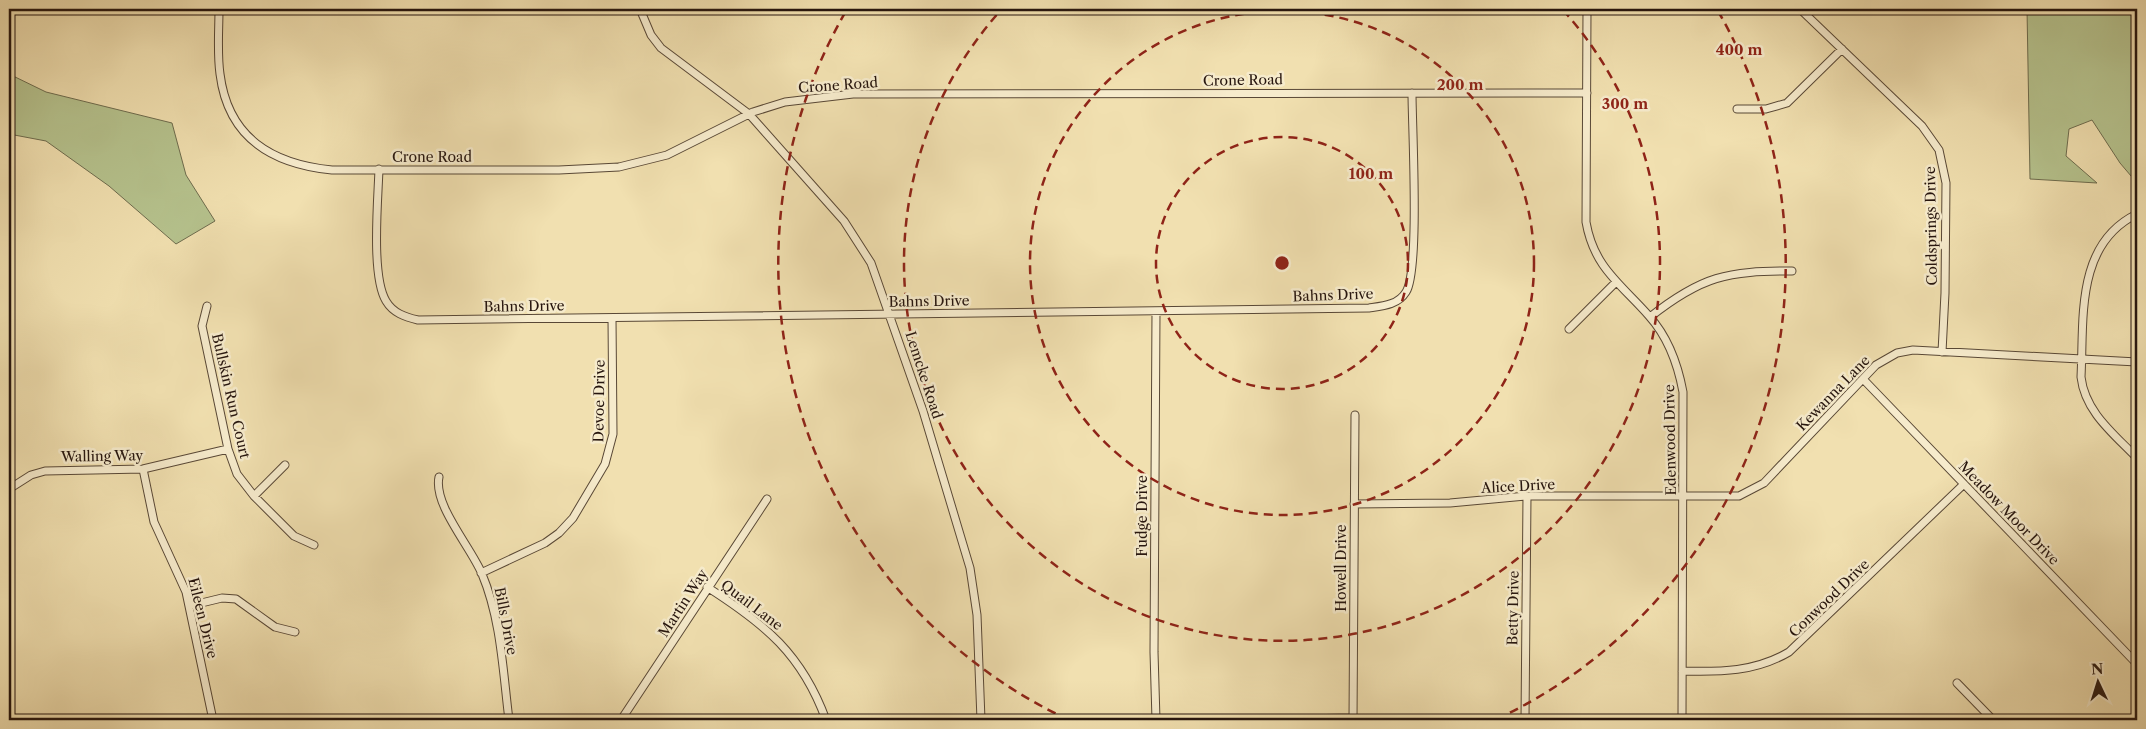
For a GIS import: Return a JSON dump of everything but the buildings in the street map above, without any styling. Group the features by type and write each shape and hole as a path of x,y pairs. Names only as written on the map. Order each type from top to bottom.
{"street":[{"name":"Crone Road","path":"219,9 218,62 224,94 236,121 251,139 277,158 298,165 332,170 559,170 619,167 667,155 749,114 785,102 853,94 1586,93"},
{"name":"Lemcke Road","path":"640,9 651,35 661,48 749,114 817,189 858,241 871,263 947,485 970,568 977,615 982,720"},
{"name":"Edenwood Drive","path":"1587,9 1586,222 1591,244 1597,259 1650,317 1666,341 1681,378 1683,392 1682,720"},
{"name":"Coldsprings Drive","path":"1800,9 1922,126 1937,147 1942,158 1946,183 1945,293 1942,352"},
{"path":"1737,109 1766,109 1787,103 1842,49"},
{"name":"Bahns Drive","path":"379,169 379,275 384,298 398,314 425,320 1369,308 1387,305 1400,299 1411,281 1414,254 1412,93"},
{"path":"2137,214 2120,225 2097,250 2087,279 2082,359 2082,388 2089,406 2137,458"},
{"path":"1650,317 1688,289 1722,276 1758,271 1792,271"},
{"path":"1568,329 1616,282"},
{"name":"Bullskin Run Court","path":"207,306 202,326 228,449 237,474 254,496 294,536 314,545"},
{"name":"Fudge Drive","path":"1156,312 1154,652 1156,720"},
{"name":"Devoe Drive","path":"481,573 545,543 559,533 572,518 605,464 613,434 612,318"},
{"name":"Kewanna Lane","path":"1684,496 1733,496 1745,494 1757,488 1880,362 1896,353 1913,350 2137,362"},
{"name":"Meadow Moor Drive","path":"1863,379 2137,664"},
{"name":"Howell Drive","path":"1353,719 1355,415"},
{"name":"Walling Way","path":"9,488 31,475 53,469 143,469 228,449"},
{"path":"254,496 285,465"},
{"name":"Eileen Drive","path":"143,469 154,522 184,585 213,720"},
{"name":"Bills Drive","path":"439,477 439,497 481,573 490,597 496,621 509,720"},
{"name":"Conwood Drive","path":"1682,671 1744,670 1768,663 1789,652 1964,484"},
{"name":"Alice Drive","path":"1354,504 1450,503 1527,496 1684,496"},
{"name":"Betty Drive","path":"1525,720 1527,496"},
{"name":"Martin Way","path":"625,719 707,587 767,500"},
{"name":"Quail Lane","path":"707,587 759,622 779,640 804,671 826,720"},
{"path":"189,606 222,598 236,599 274,627 295,632"},
{"path":"1957,683 1993,720"},
{"path":"1244,720 1353,719"},
{"path":"1156,720 1173,720"}],"green space":[{"path":"2027,9 2137,9 2137,183 2120,163 2092,120 2069,129 2066,156 2097,183 2030,179"},
{"path":"9,74 46,92 172,123 186,175 215,221 176,244 109,186 46,141 9,134"}]}
